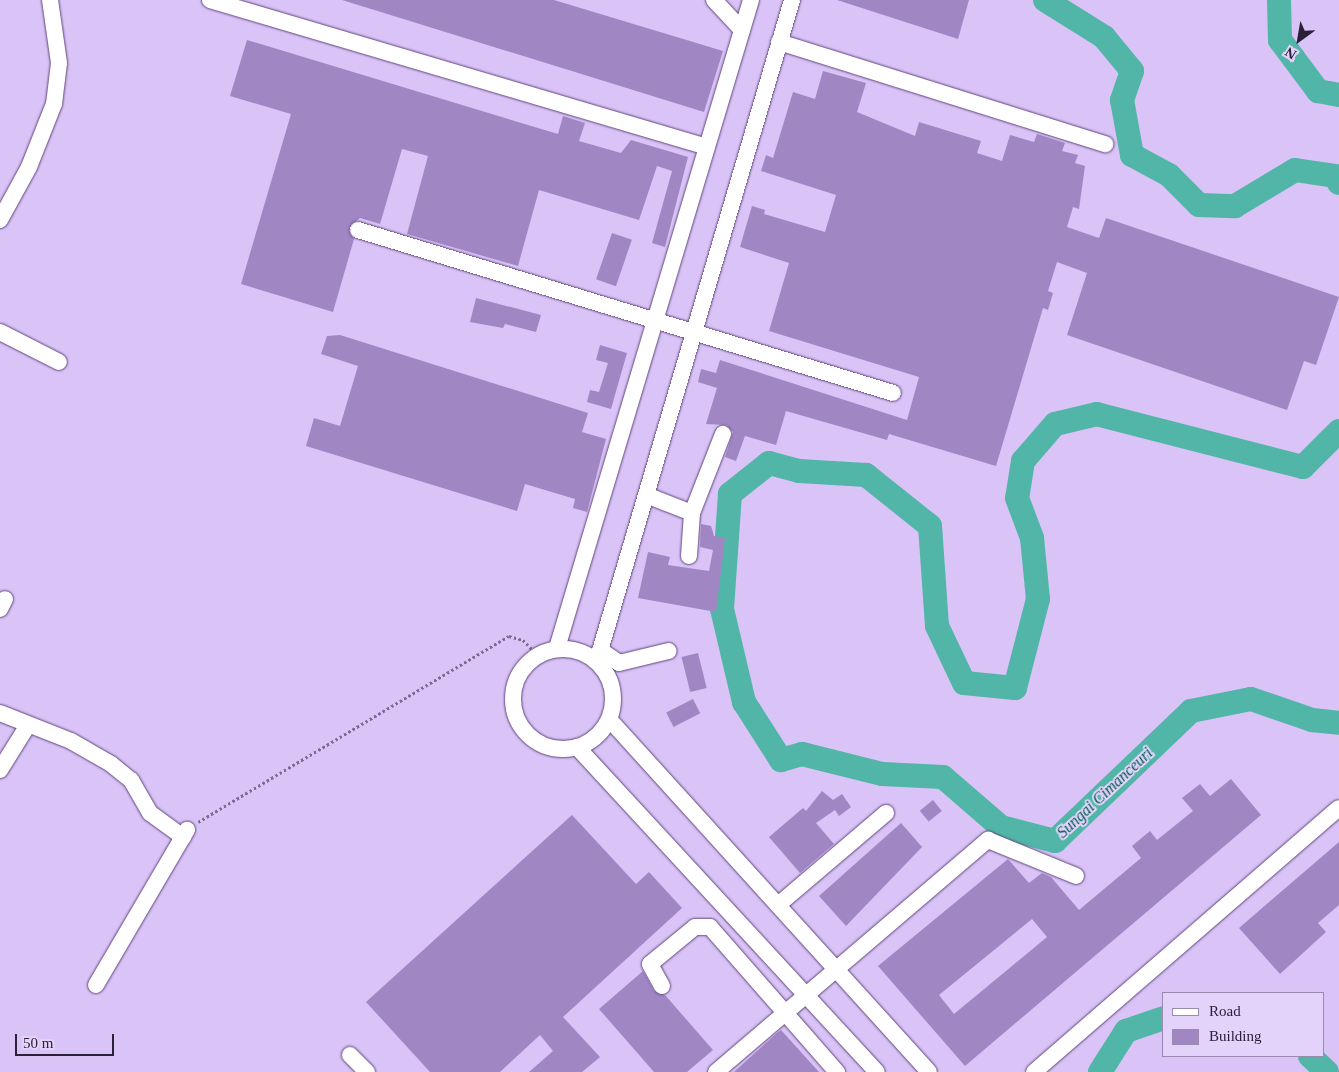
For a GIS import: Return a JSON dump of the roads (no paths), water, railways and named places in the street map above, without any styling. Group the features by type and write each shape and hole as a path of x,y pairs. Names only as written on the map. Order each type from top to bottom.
{"street":[{"path":"0,220 29,167 54,104 59,63 50,0"},
{"path":"210,0 707,147"},
{"path":"714,0 742,30"},
{"path":"558,648 751,0"},
{"path":"669,652 619,663 598,656 578,650 558,648 537,654 522,668 513,687 516,715 537,742 556,749 578,747 597,737 610,719 614,698 609,678 598,656 792,0"},
{"path":"779,42 1106,144"},
{"path":"358,230 893,393"},
{"path":"0,332 59,362"},
{"path":"688,556 692,513 724,434"},
{"path":"646,495 692,513"},
{"path":"0,713 71,741 123,772 150,813 185,834 96,985"},
{"path":"610,719 929,1072"},
{"path":"0,770 28,725"},
{"path":"578,747 807,993 876,1072"},
{"path":"1034,1072 1339,808"},
{"path":"778,905 886,813"},
{"path":"716,1072 834,967 988,840 1076,876"},
{"path":"662,986 650,964 695,927 706,925 837,1072"},
{"path":"350,1054 367,1072"}],"waterway":[{"name":"Sungai Cimanceuri","path":"1045,0 1104,37 1132,71 1122,100 1132,155 1169,175 1199,205 1235,206 1295,170 1335,176 1339,183"},
{"name":"Sungai Cimanceuri","path":"1279,0 1280,40 1318,91 1339,95"},
{"name":"Sungai Cimanceuri","path":"1339,431 1303,467 1097,414 1055,424 1023,461 1017,498 1032,538 1038,599 1015,688 964,683 937,626 930,526 866,475 799,471 769,463 730,494 722,609 744,702 781,760 802,754 882,774 943,777 1001,827 1055,841 1191,711 1251,699 1312,720 1339,723"},
{"name":"Sungai Cimanceuri","path":"1100,1072 1126,1031 1162,1018"},
{"name":"Sungai Cimanceuri","path":"1311,1057 1327,1072"}]}
